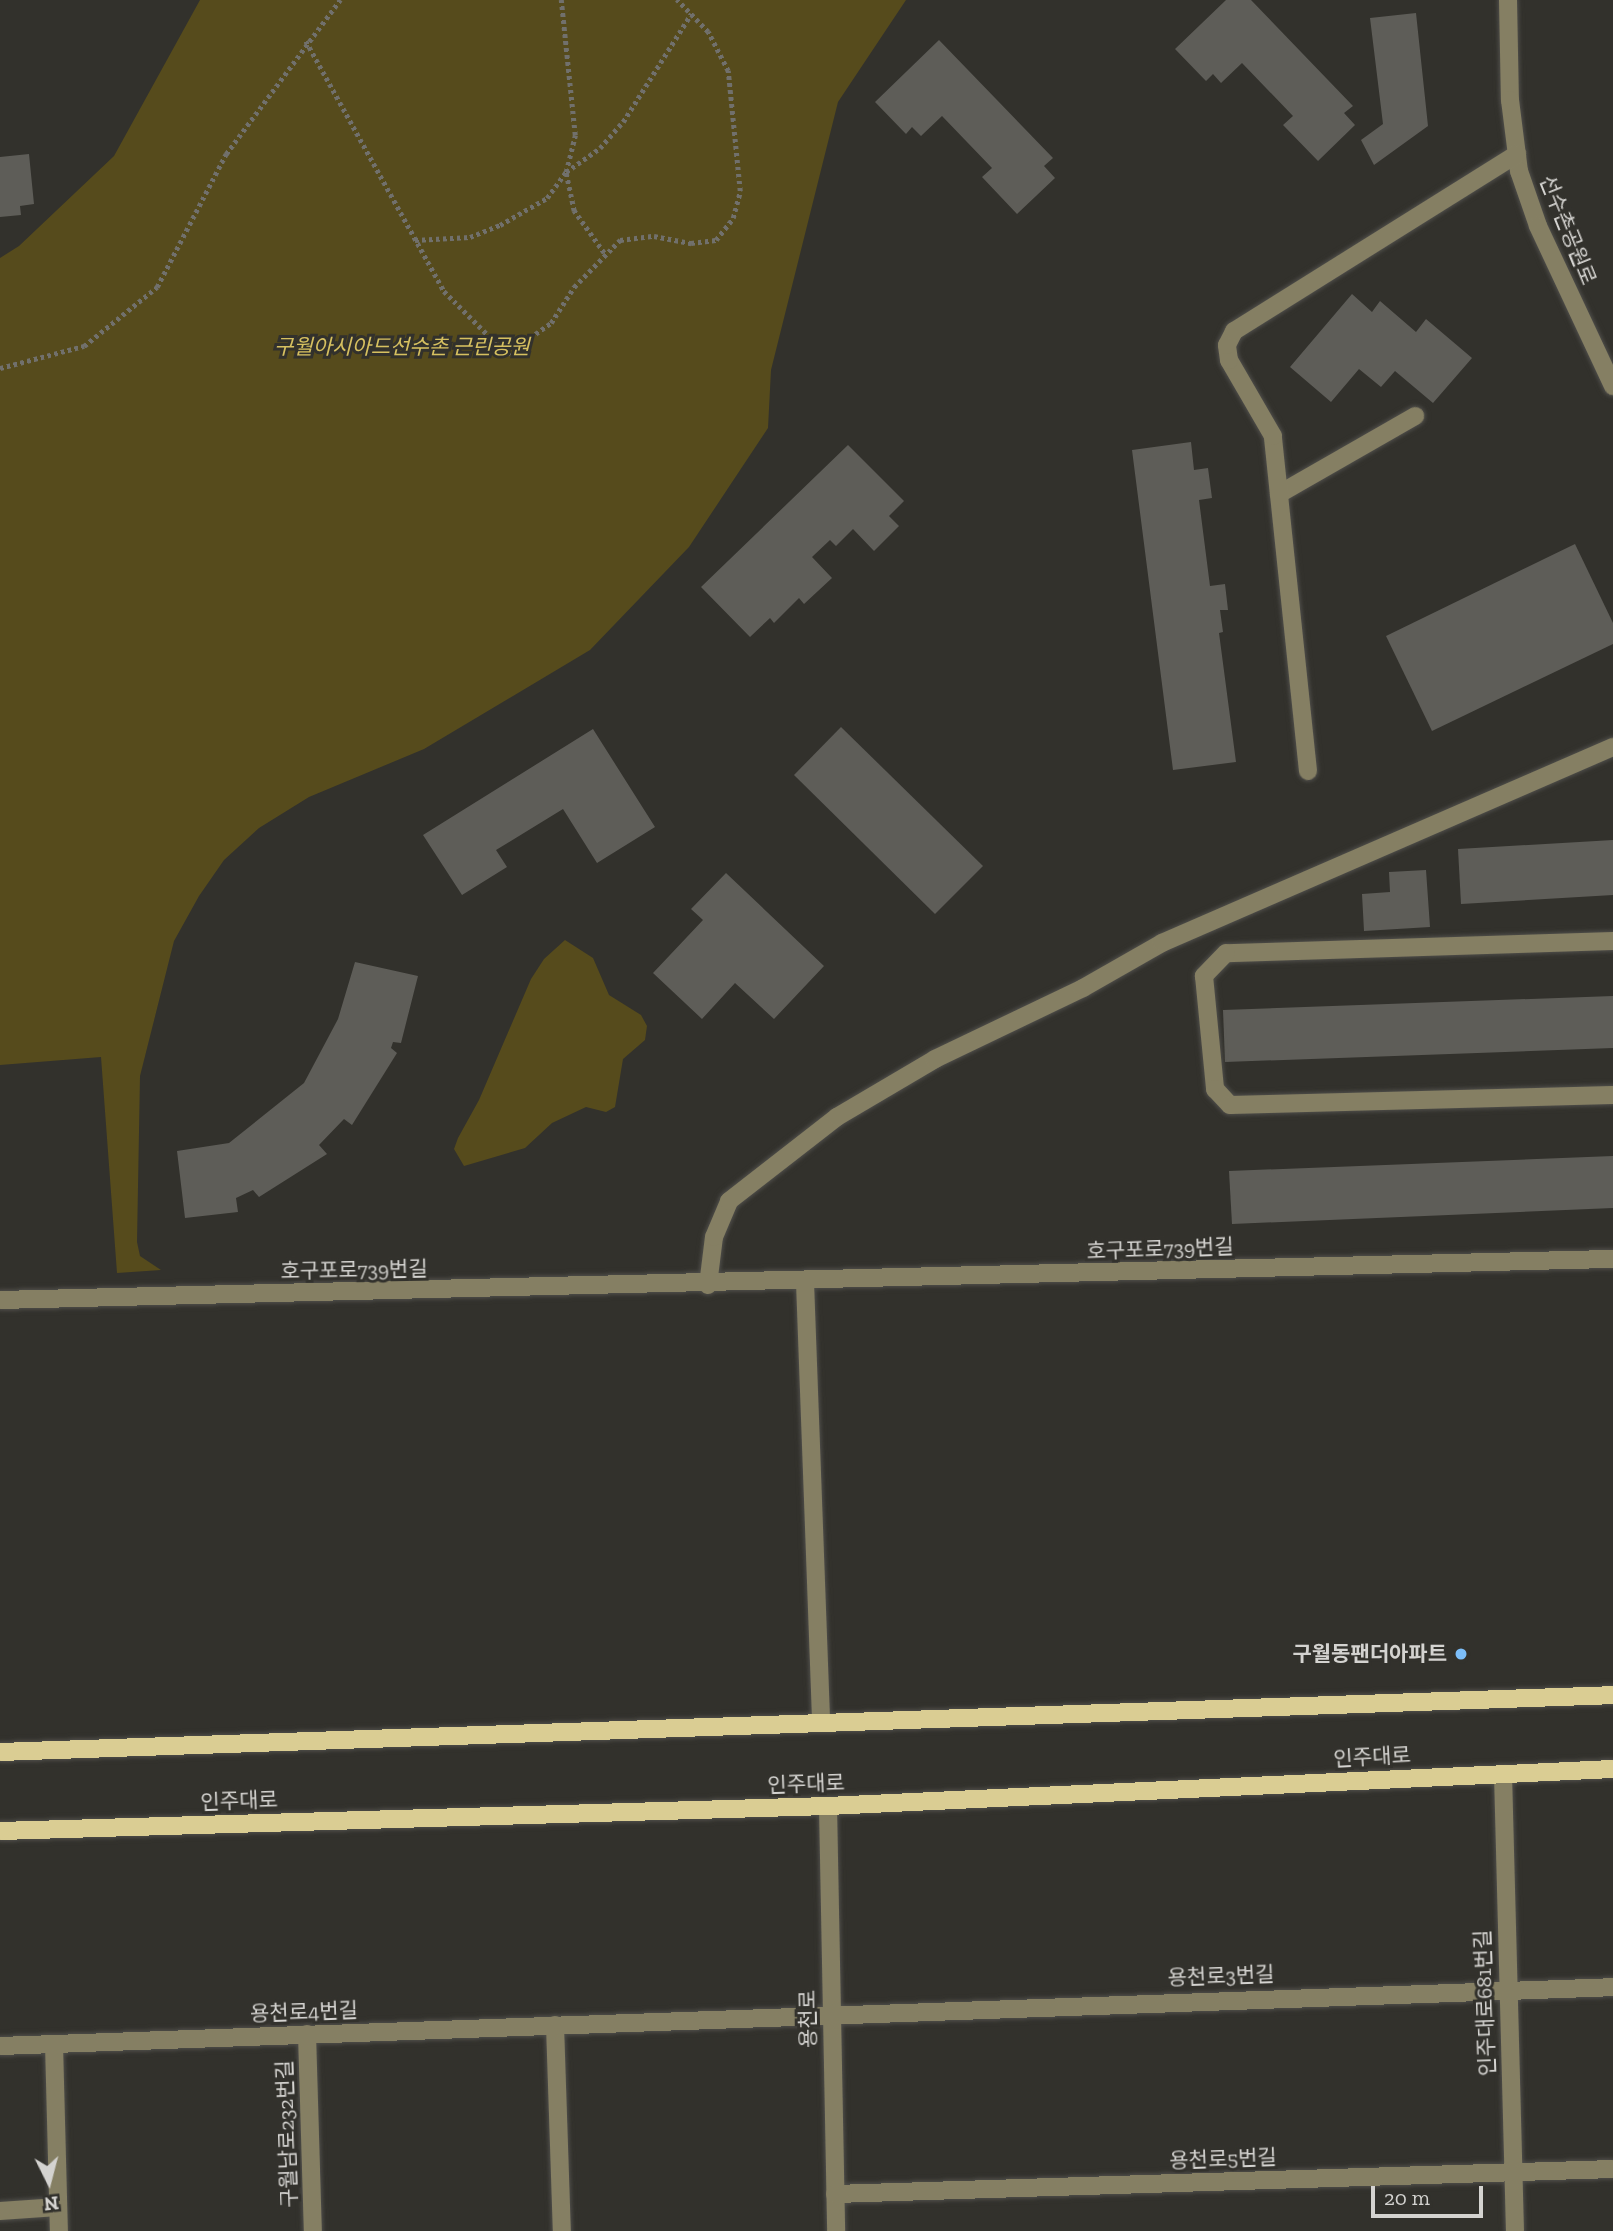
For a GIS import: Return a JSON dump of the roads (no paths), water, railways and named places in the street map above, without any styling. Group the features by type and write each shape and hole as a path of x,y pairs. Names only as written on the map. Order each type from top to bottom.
{"main road":[{"path":"0,1752 1613,1695"},
{"name":"인주대로","path":"0,1831 828,1806 1613,1769"}],"street":[{"name":"선수촌공원로","path":"1508,0 1510,100 1517,154 1538,226 1613,386"},
{"path":"1308,771 1273,436 1229,360 1227,345 1234,331 1517,154"},
{"path":"1279,494 1415,416"},
{"path":"708,1285 714,1237 729,1201 836,1117 935,1059 1083,988 1162,943 1613,747"},
{"path":"1613,941 1226,953 1204,976 1214,1090 1230,1105 1613,1096"},
{"name":"호구포로739번길","path":"0,1300 708,1285 1613,1259"},
{"path":"805,1282 821,1723"},
{"name":"인주대로681번길","path":"1503,1774 1506,1988 1515,2231"},
{"name":"용천로","path":"828,1806 836,2231"},
{"name":"용천로3번길","path":"830,2014 1506,1988 1613,1987"},
{"name":"용천로4번길","path":"0,2046 830,2014"},
{"path":"555,2025 562,2231"},
{"name":"구월남로232번길","path":"307,2035 313,2231"},
{"path":"54,2044 59,2231"},
{"name":"용천로5번길","path":"835,2194 1613,2169"},
{"path":"0,2211 58,2207"}],"place":[{"name":"구월동팬더아파트","path":"1461,1654"}],"park label":[{"name":"구월아시아드선수촌 근린공원","path":"402,347"}]}
